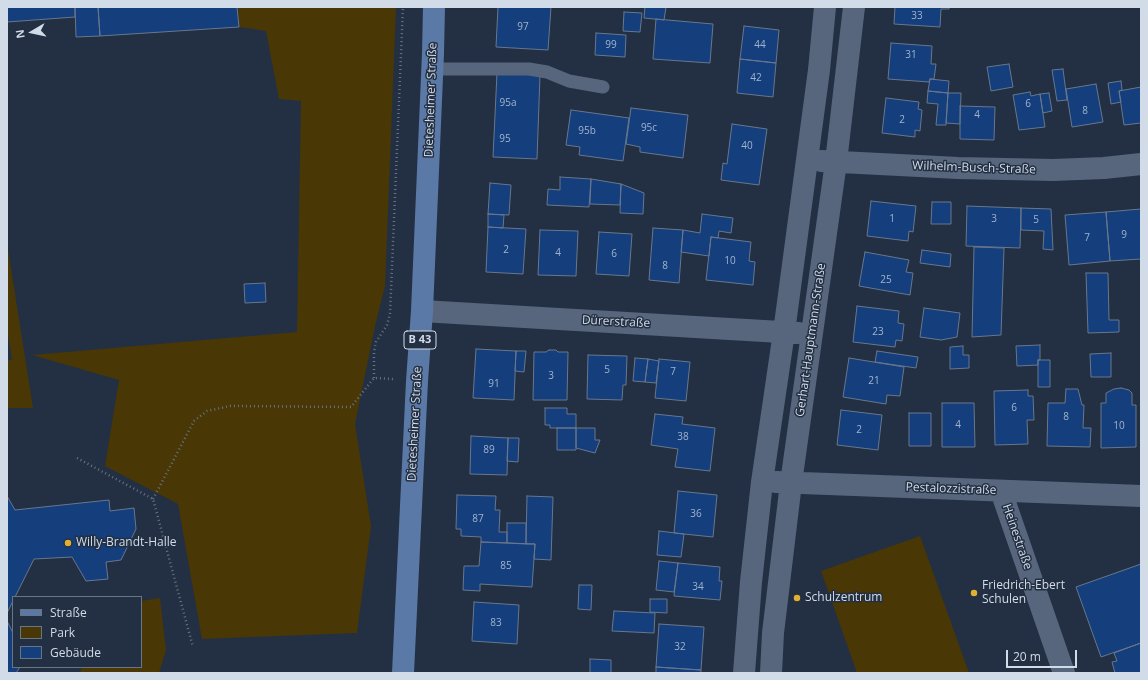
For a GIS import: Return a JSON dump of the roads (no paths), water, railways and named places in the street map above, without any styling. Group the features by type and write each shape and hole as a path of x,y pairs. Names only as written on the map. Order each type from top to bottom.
{"main road":[{"name":"Dietesheimer Straße","path":"403,673 417,381 422,311 434,7"}],"street":[{"path":"744,673 751,582 762,482 784,332 819,70 825,7"},
{"name":"Gerhart-Hauptmann-Straße","path":"771,673 773,633 791,483 836,162 854,7"},
{"name":"Wilhelm-Busch-Straße","path":"807,160 958,168 1053,170 1104,168 1141,164"},
{"name":"Dürerstraße","path":"422,311 811,334"},
{"name":"Pestalozzistraße","path":"762,482 1141,496"},
{"name":"Heinestraße","path":"1001,491 1064,673"}],"lane":[{"path":"432,69 529,70 547,72 568,81 603,87"}],"place":[{"name":"Willy-Brandt-Halle","path":"68,543"},
{"name":"Friedrich-Ebert Schulen","path":"974,593"},
{"name":"Schulzentrum","path":"797,598"}]}
